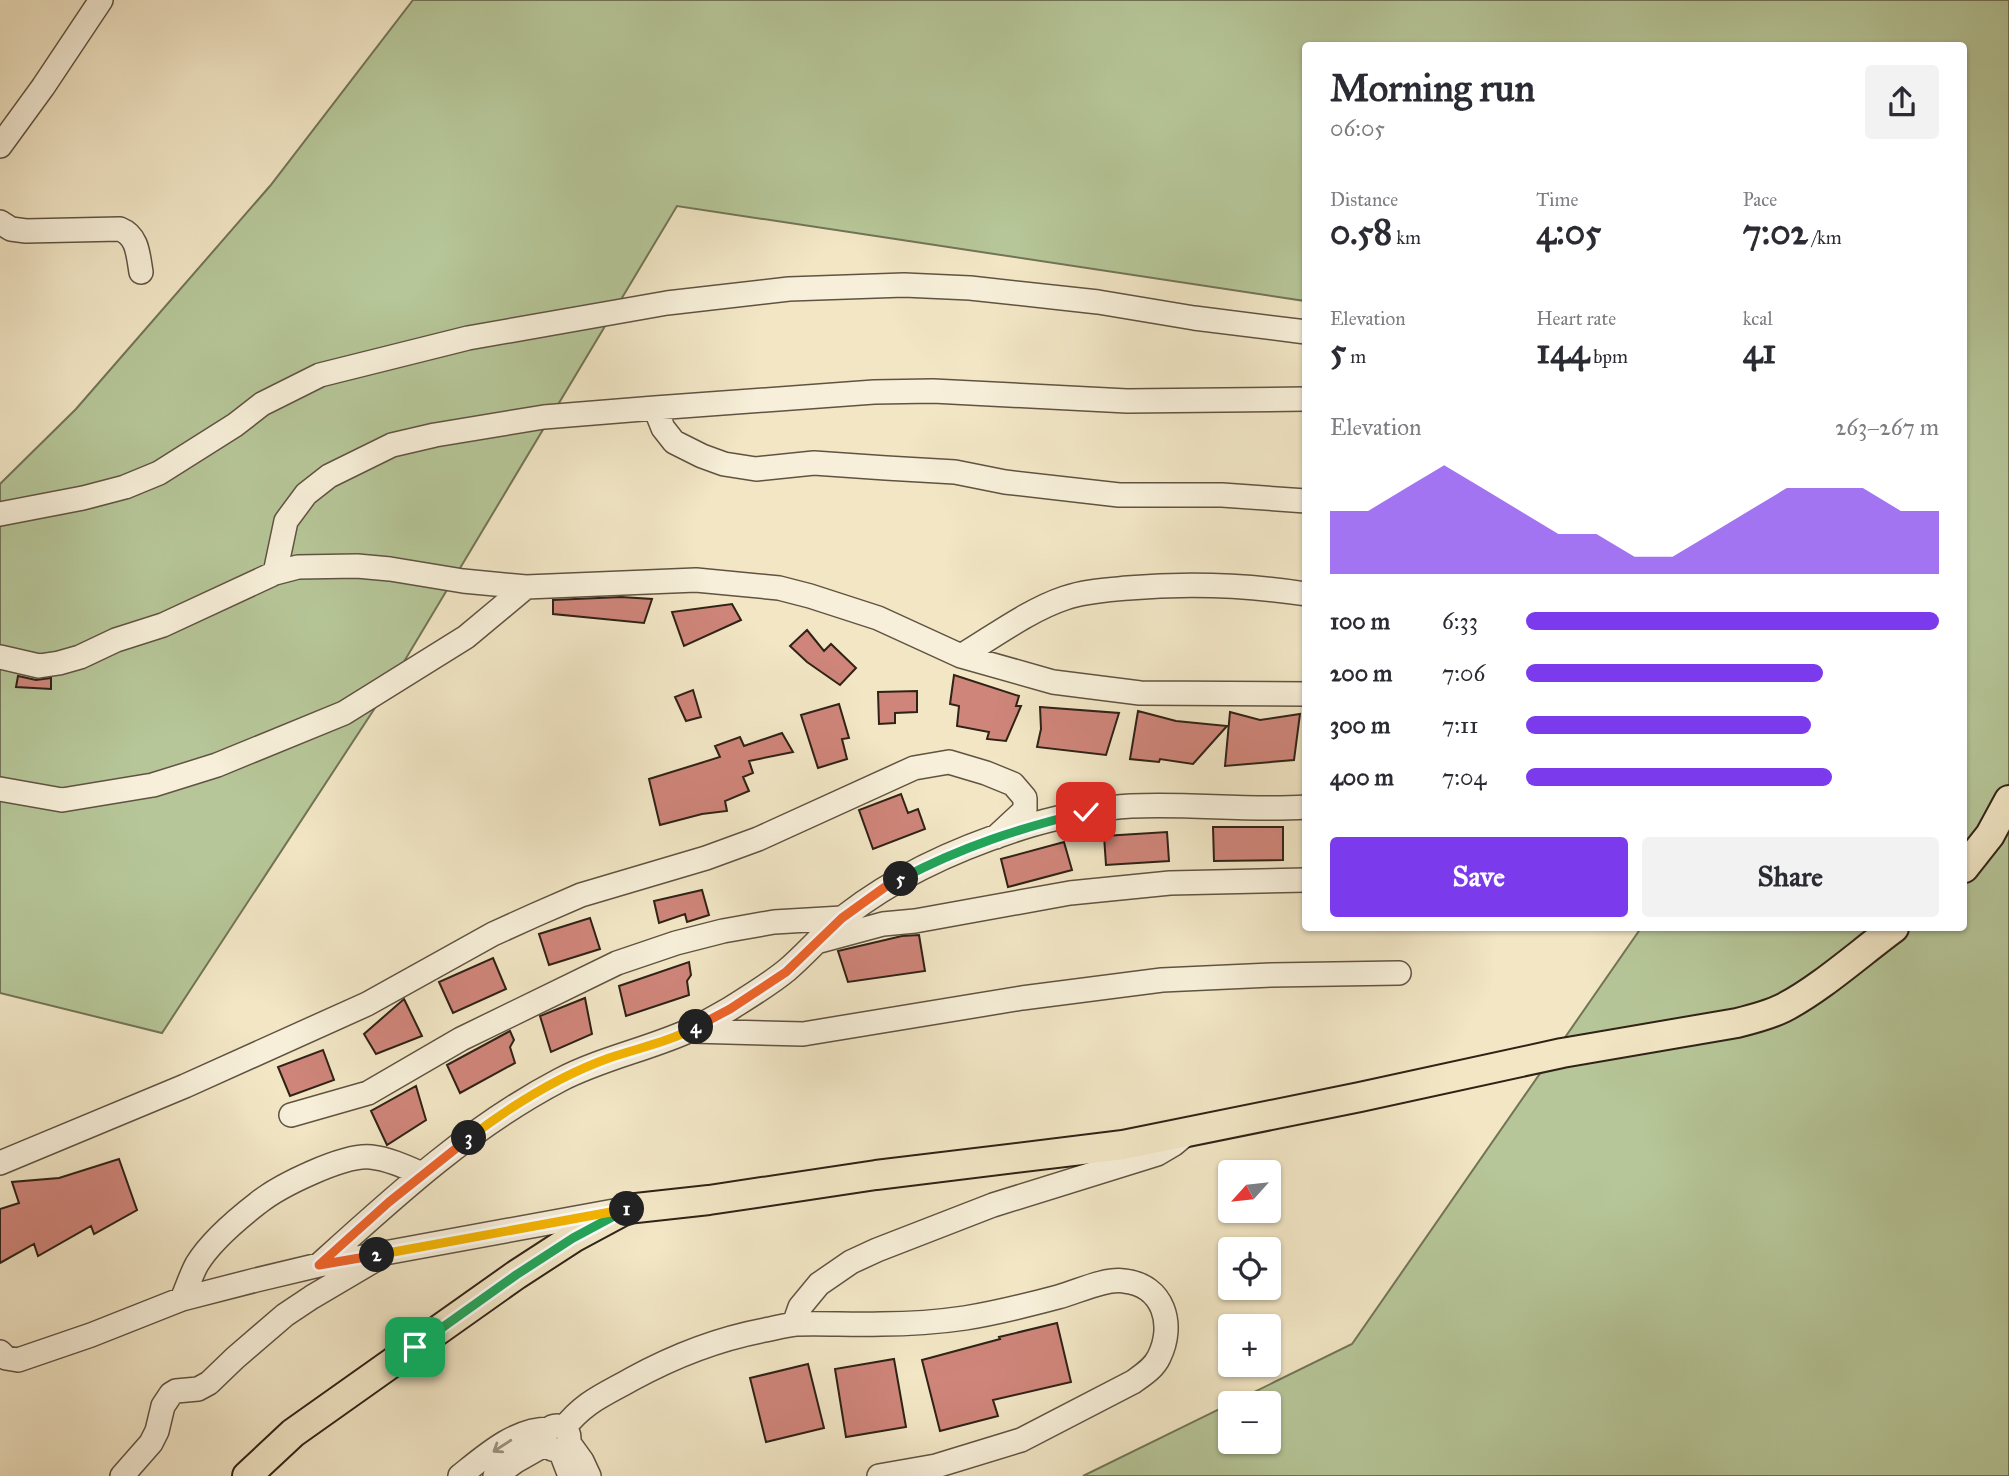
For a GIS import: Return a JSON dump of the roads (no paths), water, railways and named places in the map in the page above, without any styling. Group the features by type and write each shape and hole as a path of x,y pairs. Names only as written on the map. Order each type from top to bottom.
{"main road":[{"path":"1967,863 1990,835 2009,800"},
{"path":"247,1476 293,1433 516,1275 573,1238 627,1209 1123,1145 1562,1053 1737,1023 1760,1017 1801,998 1890,931"}],"street":[{"path":"0,146 101,0"},
{"path":"0,222 11,229 26,231 120,229 134,239 141,272"},
{"path":"0,514 83,498 125,487 159,473 235,425 262,404 320,375 468,338 667,303 789,289 904,285 970,288 1098,302 1302,332"},
{"path":"275,573 286,521 306,494 329,476 392,444 435,435 544,417 874,392 933,391 1127,401 1302,400"},
{"path":"654,408 663,428 674,442 724,464 756,469 814,463 955,472 1005,482 1119,495 1222,495 1302,501"},
{"path":"0,657 39,666 59,663 174,620 275,573 298,566 357,566 526,587 696,580 779,588 878,618 961,656 1054,682 1140,693 1302,694"},
{"path":"961,656 1039,609 1065,598 1100,591 1166,585 1261,587 1302,593"},
{"path":"0,789 62,800 153,785 217,765 344,713 466,637 526,587"},
{"path":"0,1163 186,1086 367,1004 493,934 581,895 706,858 758,839 914,768 949,762 1013,784 1025,797 1025,810 996,837"},
{"path":"319,1265 422,1174 484,1126 560,1080 608,1058 689,1031 730,1009 786,972 842,918 885,887 938,859 1033,825 1073,815 1130,806 1302,807"},
{"path":"818,942 883,924 915,921 1070,893 1170,883 1302,880"},
{"path":"292,1115 369,1093 461,1039 617,963 723,931 774,922 842,918"},
{"path":"689,1031 803,1034 1022,998 1162,981 1271,975 1399,973"},
{"path":"794,1325 800,1307 807,1297 851,1262 993,1205 1157,1154 1189,1132"},
{"path":"182,1299 198,1263 213,1245 259,1201 302,1178 343,1160 357,1157 371,1157 396,1163 422,1174"},
{"path":"0,1352 6,1358 18,1360 182,1299 319,1265 627,1209"},
{"path":"122,1476 151,1443 163,1406 171,1394 198,1389 209,1383 285,1315 387,1253"},
{"path":"495,1476 516,1461 558,1439 574,1415 586,1404 690,1350 736,1335 794,1325 883,1324 966,1318 1114,1281 1137,1284 1155,1294 1165,1312 1166,1336 1159,1358 1149,1371 1133,1382 1021,1440 936,1466 879,1476"},
{"path":"469,1473 517,1436 540,1429 558,1439 582,1461 589,1476"},
{"path":"558,1439 570,1476"}]}
